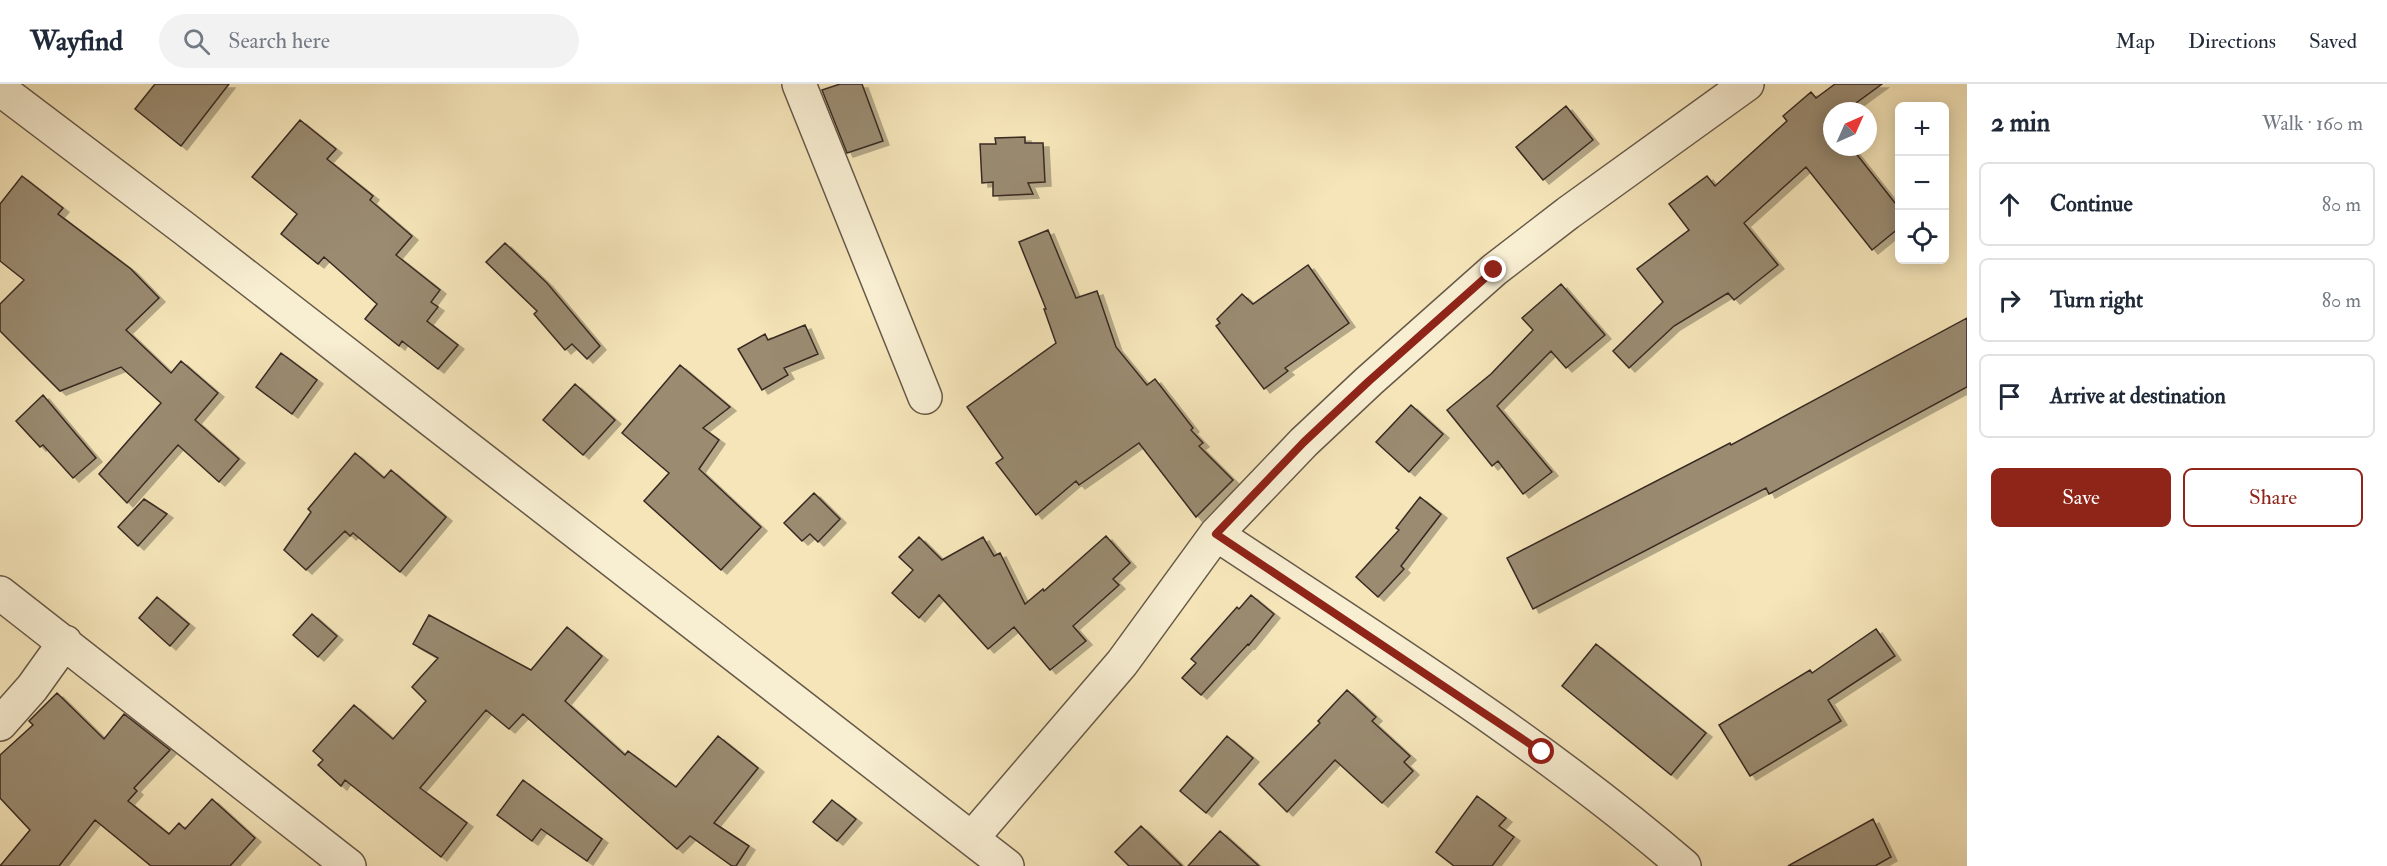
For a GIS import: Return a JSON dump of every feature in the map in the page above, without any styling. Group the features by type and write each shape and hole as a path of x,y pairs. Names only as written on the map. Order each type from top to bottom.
{"street":[{"path":"799,84 925,397"},
{"path":"972,838 1122,663 1216,534 1312,434 1494,270 1568,213 1747,84"},
{"path":"0,89 185,229 1007,866"},
{"path":"1216,534 1542,752 1623,813 1684,866"},
{"path":"0,593 65,642 340,863"},
{"path":"0,724 32,688 65,642"}],"building":[{"path":"155,84 229,84 181,146 135,109"},
{"path":"840,84 862,84 883,141 847,153 822,90"},
{"path":"1835,84 1882,84 1857,102 1823,102 1823,156 1858,156 1895,203 1895,231 1872,250 1806,167 1744,223 1778,265 1734,300 1728,293 1674,326 1629,368 1613,351 1663,302 1637,269 1689,230 1669,204 1707,176 1715,186 1787,121 1783,116 1811,92 1816,98"},
{"path":"1566,106 1593,140 1543,180 1516,147"},
{"path":"300,120 336,149 327,159 373,196 370,200 412,236 396,255 440,290 431,302 438,307 427,321 458,345 438,369 402,341 399,346 365,319 377,304 324,257 318,264 281,234 297,214 252,177"},
{"path":"1025,137 1025,143 1043,143 1045,182 1028,183 1033,194 993,196 993,182 982,183 980,144 996,144 995,138"},
{"path":"22,176 63,208 58,214 131,269 159,298 126,330 171,373 181,361 218,393 195,420 239,459 219,482 178,445 127,503 99,474 161,403 121,367 60,391 0,331 0,304 24,280 0,261 0,204"},
{"path":"1048,230 1076,298 1097,291 1116,347 1147,385 1155,379 1203,443 1199,446 1233,480 1196,517 1139,443 1079,485 1076,481 1036,515 996,463 1003,458 967,407 1056,343 1044,309 1046,309 1019,242"},
{"path":"505,243 547,283 600,346 587,359 572,344 565,350 534,314 537,311 486,262"},
{"path":"1308,265 1349,323 1285,368 1288,371 1264,389 1216,326 1220,323 1217,319 1242,294 1253,304"},
{"path":"1561,284 1605,335 1566,368 1551,351 1497,406 1552,472 1523,494 1498,461 1492,466 1447,410 1491,374 1533,330 1522,318"},
{"path":"1967,318 1967,387 1769,494 1766,488 1533,609 1507,558 1730,443 1731,445"},
{"path":"805,325 818,354 784,368 788,375 762,390 738,349 765,334 768,340"},
{"path":"281,353 317,380 292,414 256,387"},
{"path":"680,365 730,407 703,428 719,440 699,469 761,527 721,570 644,501 669,473 622,433"},
{"path":"575,384 615,420 583,455 543,420"},
{"path":"43,395 96,458 73,478 43,445 40,447 16,421"},
{"path":"1411,405 1443,434 1409,472 1376,442"},
{"path":"355,453 384,478 391,470 446,517 400,572 353,533 350,536 345,531 306,570 284,550 311,512 308,509"},
{"path":"814,493 840,519 818,542 810,534 802,541 784,523"},
{"path":"1420,497 1441,514 1401,566 1404,569 1378,597 1356,577 1399,530 1396,528"},
{"path":"144,499 167,514 138,546 118,527"},
{"path":"1106,536 1130,563 1113,579 1119,585 1073,626 1086,641 1050,670 1014,627 988,649 939,595 919,618 892,593 913,570 899,557 919,537 942,560 983,537 994,556 1000,553 1025,604 1043,589 1044,591"},
{"path":"1251,595 1274,614 1249,645 1201,695 1182,678 1196,663 1191,659 1237,607 1239,609"},
{"path":"157,597 189,624 170,646 139,618"},
{"path":"312,614 337,636 318,657 293,635"},
{"path":"429,615 531,670 567,627 602,656 565,701 625,755 628,751 676,787 718,736 758,768 714,823 749,846 736,866 732,866 690,836 677,849 523,714 509,729 486,710 420,788 467,823 441,857 345,780 341,786 318,765 323,760 313,751 354,705 393,739 426,701 412,687 438,658 413,644"},
{"path":"1876,629 1895,656 1828,700 1841,721 1750,776 1719,725 1810,670 1812,673"},
{"path":"1596,644 1706,733 1671,775 1562,686"},
{"path":"1347,690 1376,717 1372,721 1410,756 1404,762 1413,771 1382,803 1335,760 1287,812 1259,784 1320,723 1318,721"},
{"path":"57,693 104,739 124,714 170,750 134,788 137,791 128,801 169,834 179,823 185,829 212,799 255,838 230,866 151,866 95,820 59,866 0,866 30,830 0,798 0,755 33,725 29,721"},
{"path":"1227,736 1253,758 1206,813 1180,791"},
{"path":"523,780 602,839 587,861 541,829 532,841 497,815"},
{"path":"1477,796 1506,818 1499,826 1514,837 1492,866 1454,866 1436,852"},
{"path":"832,800 856,819 837,841 813,822"},
{"path":"1873,819 1891,857 1875,866 1788,866"},
{"path":"1141,826 1182,866 1129,866 1115,852"},
{"path":"1220,831 1259,866 1188,866"}],"route":[{"path":"1494,270 1304,442 1216,534 1542,752"}]}
